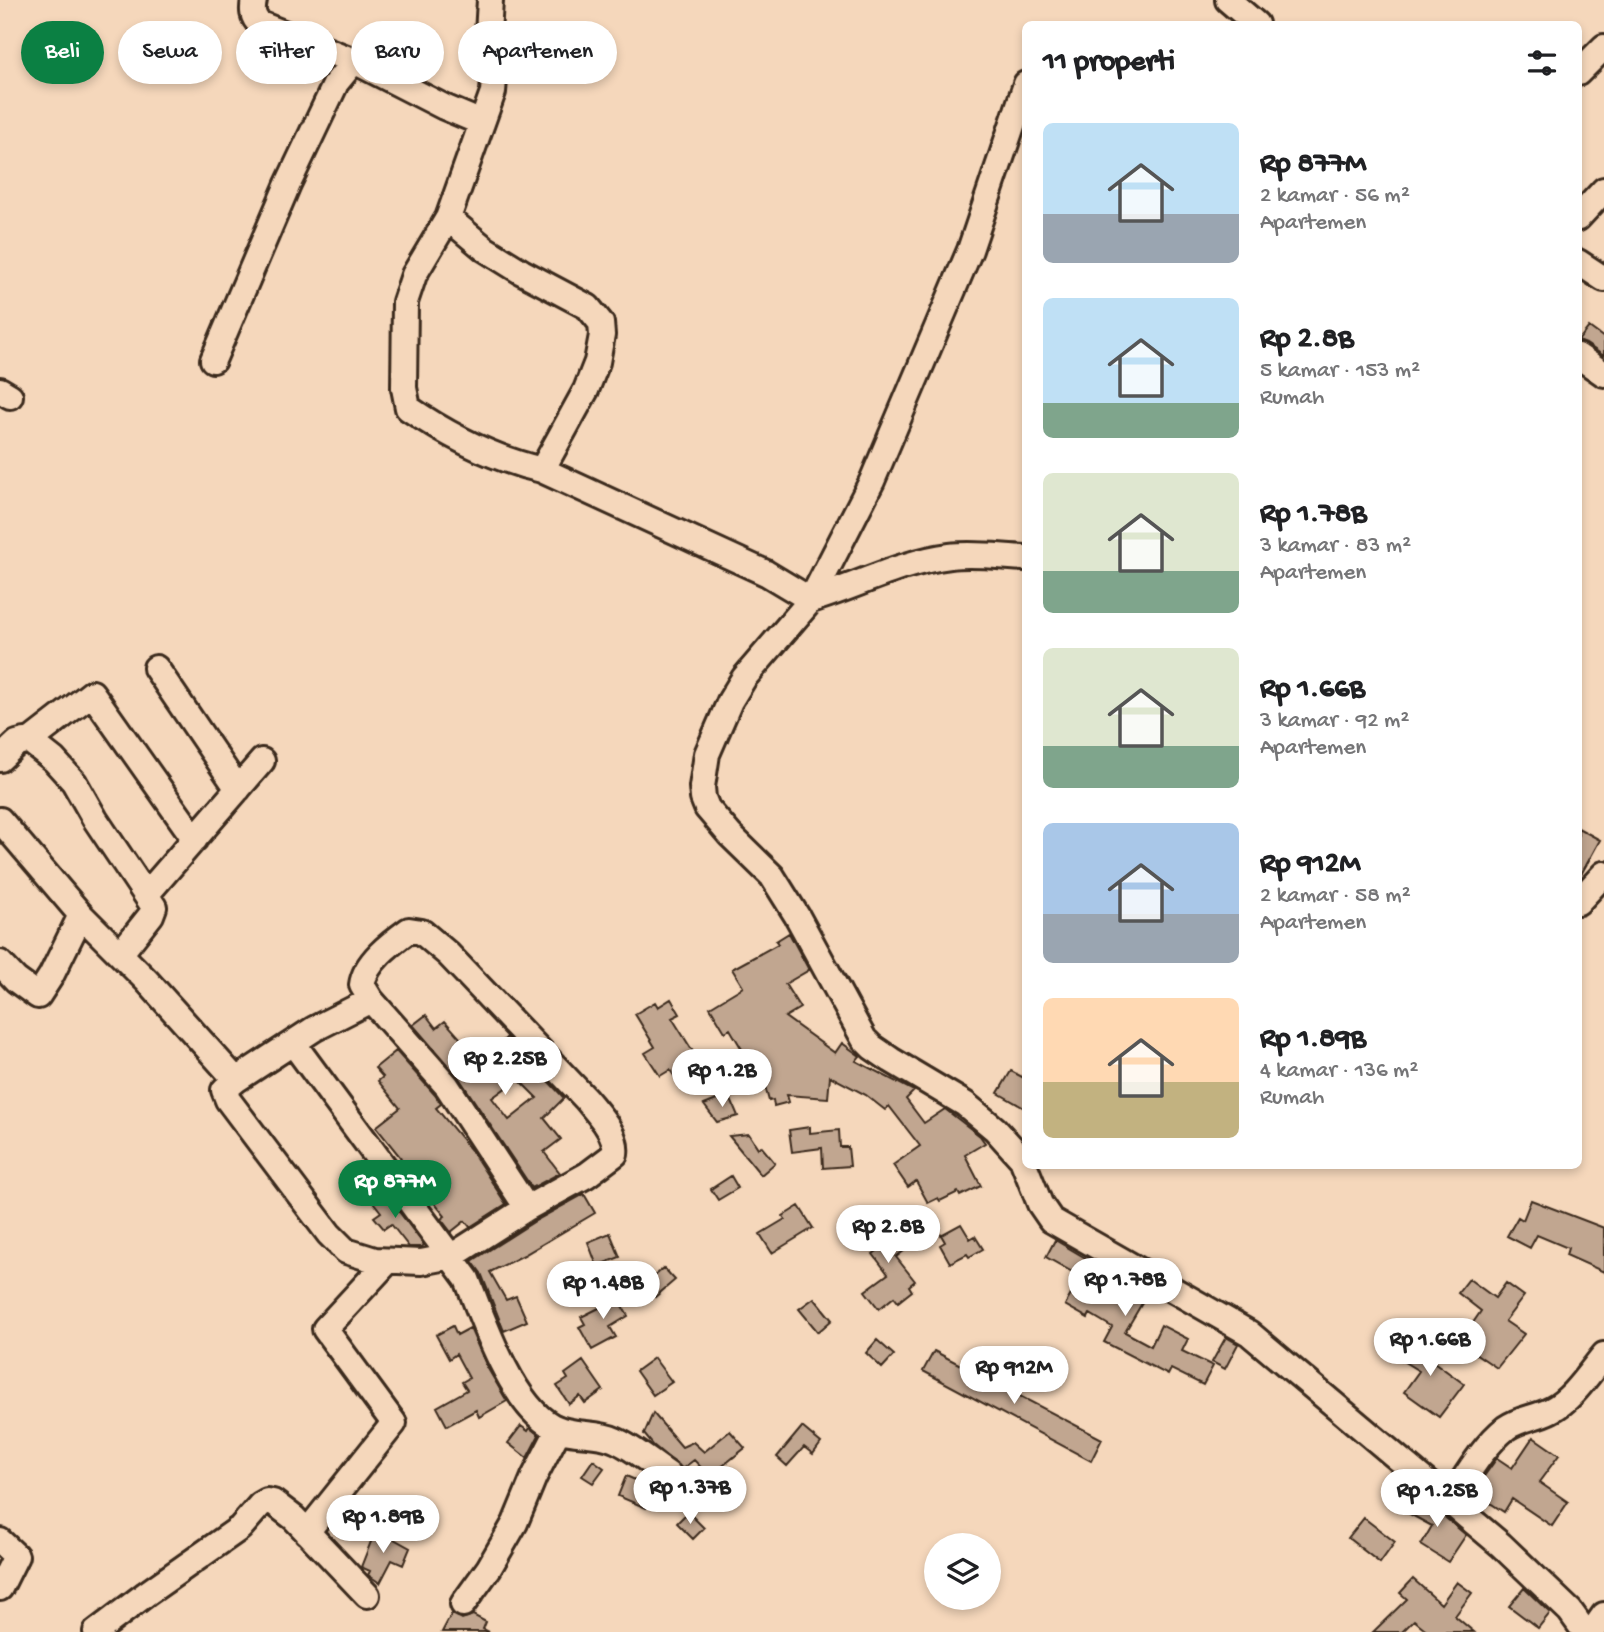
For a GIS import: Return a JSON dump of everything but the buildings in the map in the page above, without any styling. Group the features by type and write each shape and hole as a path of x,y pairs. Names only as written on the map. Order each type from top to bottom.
{"street":[{"path":"254,0 253,13 260,24 351,60"},
{"path":"490,0 488,34 496,54 493,92 448,218 408,289 404,320 406,404 426,420 473,446 514,464 542,470 766,573 811,600"},
{"path":"1228,0 1252,21"},
{"path":"1582,69 1604,47"},
{"path":"213,360 288,184 336,83 351,65"},
{"path":"399,84 482,123"},
{"path":"1022,96 970,250 872,481 811,600 757,661 730,701 707,754 703,798 716,819 772,876 797,916 864,1039 891,1060 965,1104 995,1129 1022,1159"},
{"path":"1582,214 1604,190"},
{"path":"448,218 485,249 588,307 601,323 602,335 597,362 586,390 542,470"},
{"path":"1582,265 1604,279"},
{"path":"1582,359 1604,374"},
{"path":"811,600 895,570 948,556 1022,558"},
{"path":"156,668 238,789"},
{"path":"0,759 17,743 30,741 92,693 195,839"},
{"path":"30,741 54,760 74,782 95,819 154,907 151,915 120,954"},
{"path":"146,895 262,761"},
{"path":"0,820 81,915 236,1080"},
{"path":"1582,898 1604,874"},
{"path":"0,963 37,996 51,976 81,915"},
{"path":"371,1000 314,1029 236,1080 224,1090 228,1100 329,1234 346,1251 387,1262 421,1262 452,1256 612,1158 616,1150 615,1143 604,1122 586,1099 448,954 422,932 409,930 394,941 372,963 364,975 362,985 371,1000 447,1086 527,1208"},
{"path":"293,1043 467,1279 484,1322 521,1398 550,1425 615,1440 670,1475"},
{"path":"1026,1169 1040,1204 1051,1220 1249,1333 1501,1545 1560,1601 1585,1632"},
{"path":"307,1532 394,1423 324,1329 387,1262"},
{"path":"1449,1502 1484,1451 1504,1429 1517,1421 1551,1410 1572,1393 1604,1355"},
{"path":"463,1604 489,1568 515,1523 534,1477 559,1429"},
{"path":"96,1632 240,1528 260,1505 267,1501 282,1507 367,1595"},
{"path":"0,1541 16,1556 0,1588"},
{"path":"1592,1632 1604,1615"}]}
